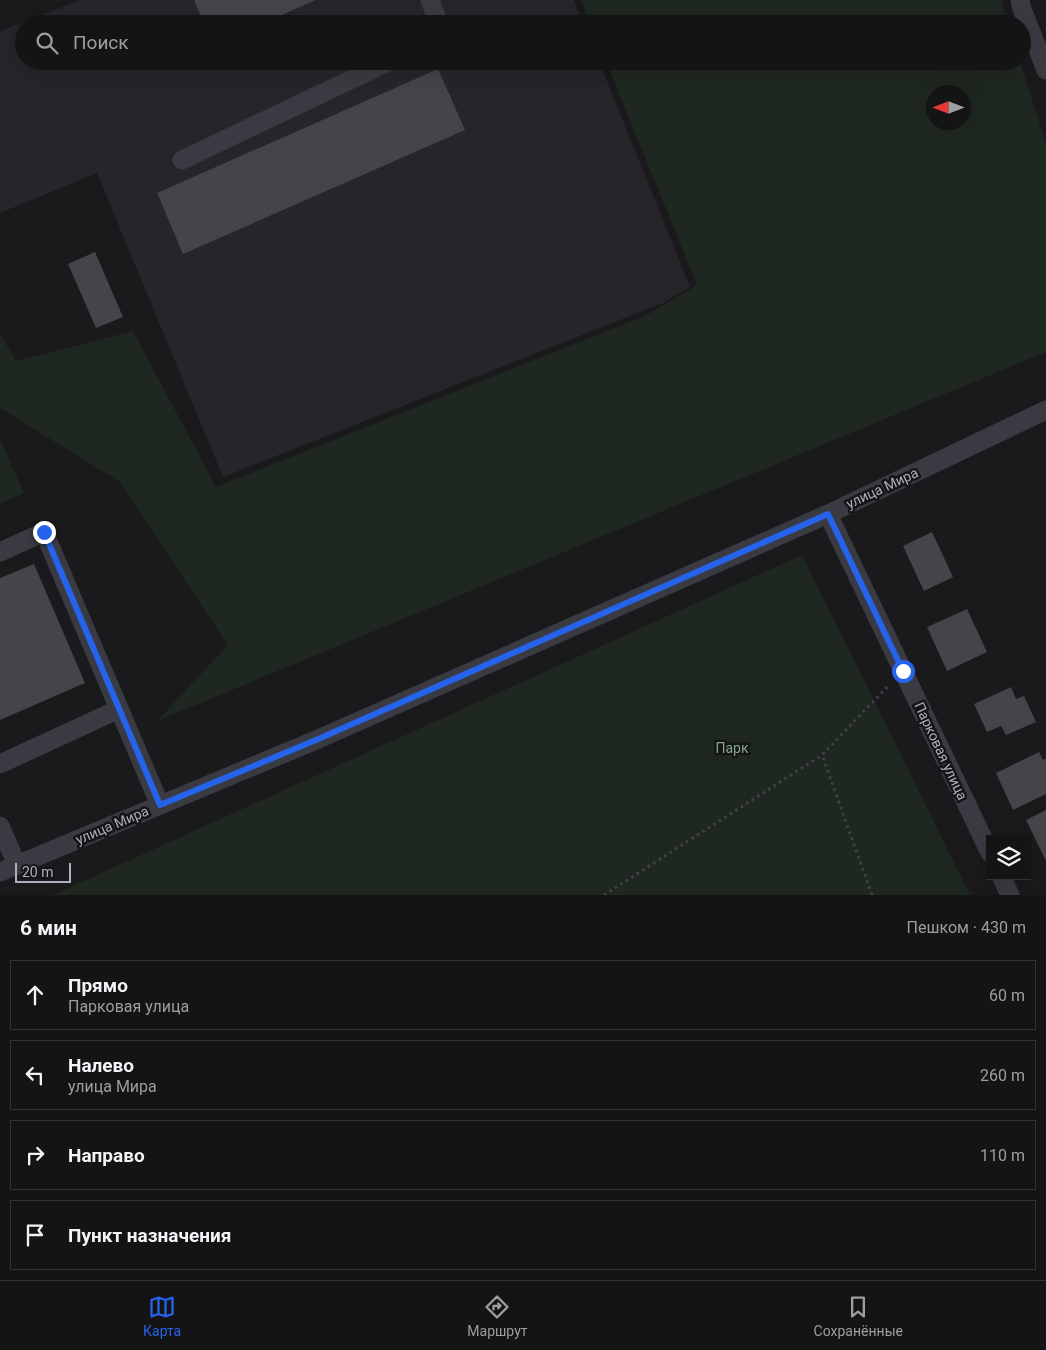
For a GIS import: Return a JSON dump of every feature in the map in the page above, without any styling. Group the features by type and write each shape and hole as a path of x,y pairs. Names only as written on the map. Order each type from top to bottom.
{"street":[{"path":"430,0 436,15"},
{"path":"1020,0 1026,15"},
{"path":"1031,30 1046,70"},
{"path":"182,160 371,70"},
{"name":"улица Мира","path":"8,869 316,740 828,514 1046,410"},
{"name":"Парковая улица","path":"828,514 986,845"},
{"path":"0,552 44,532 160,805"},
{"path":"0,764 119,709"},
{"path":"0,826 8,869"},
{"path":"1003,880 1010,895"}],"path":[{"path":"604,895 822,755 903,671"},
{"path":"822,755 872,895"}],"shaded area":[{"path":"80,0 574,0 580,15 41,15"},
{"path":"15,25 15,70 603,70 690,287 663,303 223,477 97,173 0,213 0,31"}],"green space":[{"path":"581,0 1001,0 1005,15 587,15"},
{"path":"610,70 1023,70 1046,144 1046,352 157,721 228,645 120,482 0,408 0,334 16,361 133,331 216,487 645,316 697,285"},
{"path":"0,440 24,493 0,504"},
{"name":"Парк","path":"802,555 970,895 53,895"}],"building":[{"path":"194,0 316,0 282,15 200,15"},
{"path":"436,70 438,70 465,130 183,254 157,193"},
{"path":"95,252 123,317 96,328 68,264"},
{"path":"932,532 953,577 924,591 903,546"},
{"path":"34,564 85,683 0,720 0,578"},
{"path":"967,609 987,652 947,671 927,627"},
{"path":"1011,687 1016,699 1024,696 1036,722 1006,735 1001,726 987,732 974,704"},
{"path":"1039,752 1043,760 1046,758 1046,794 1013,810 996,773"},
{"path":"1046,810 1046,861 1026,820"}],"route":[{"path":"44,532 160,805 316,740 828,514 903,671"}]}
